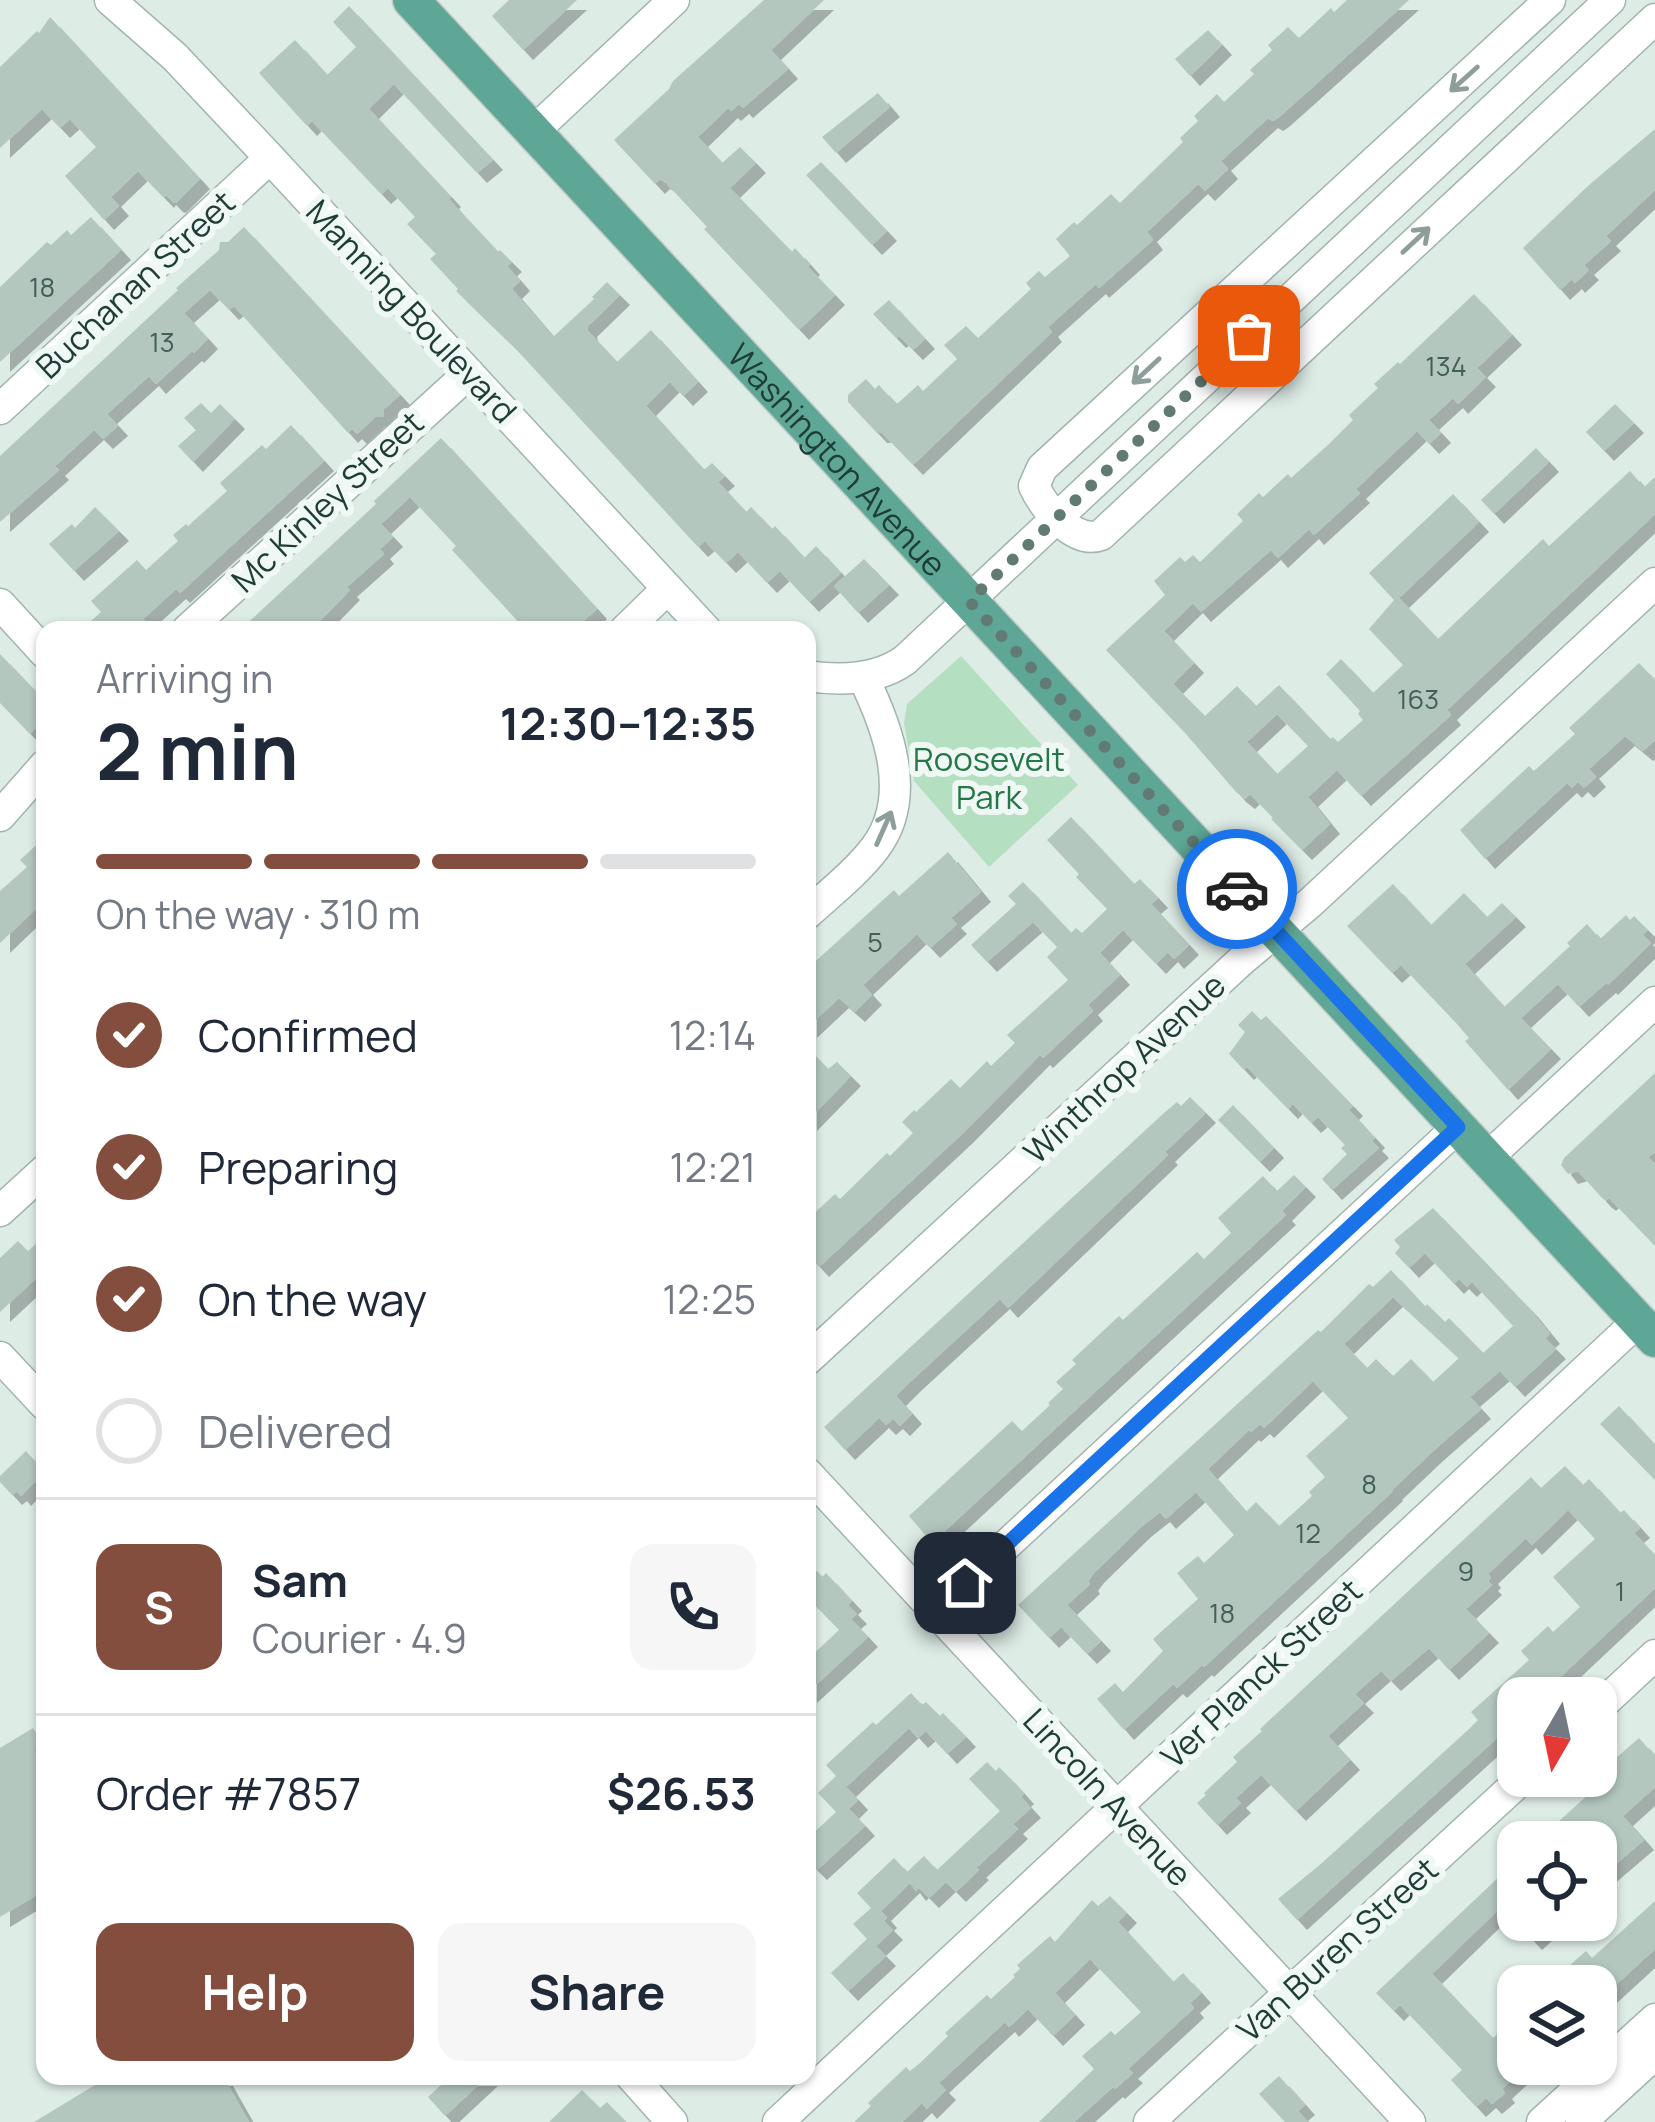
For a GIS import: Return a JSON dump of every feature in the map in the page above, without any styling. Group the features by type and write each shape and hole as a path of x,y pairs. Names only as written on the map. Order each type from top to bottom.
{"main road":[{"name":"Washington Avenue","path":"411,0 1647,1330"}],"street":[{"name":"Manning Boulevard","path":"110,0 175,57 697,621"},
{"path":"533,132 674,0"},
{"path":"1550,0 1042,468 1034,485 1058,517 1081,536 1101,535 1653,21 1628,0"},
{"path":"816,678 863,677 905,660 1610,0"},
{"name":"Buchanan Street","path":"0,409 270,158"},
{"path":"1316,215 1375,278"},
{"name":"Mc Kinley Street","path":"197,621 469,373"},
{"name":"Winthrop Avenue","path":"816,1352 1655,583"},
{"path":"634,621 667,589"},
{"path":"0,604 36,643"},
{"path":"816,905 874,850 893,808 889,744 863,677"},
{"path":"0,816 36,775"},
{"path":"1487,1158 1655,1002"},
{"path":"935,1611 1458,1127"},
{"path":"0,1211 36,1178"},
{"name":"Ver Planck Street","path":"778,2122 1647,1330"},
{"path":"0,1357 36,1395"},
{"name":"Lincoln Avenue","path":"816,1483 1410,2122"},
{"path":"1617,1690 1655,1655"},
{"name":"Van Buren Street","path":"1148,2122 1502,1797"},
{"path":"1542,2122 1655,2019"},
{"path":"1581,2122 1655,2054"},
{"path":"639,2085 672,2122"}],"green space":[{"name":"Roosevelt Park","path":"961,656 1078,785 989,867 914,781 904,723 907,704"}],"building":[{"path":"509,0 577,0 523,50 492,16"},
{"path":"764,0 824,0 771,50 788,69 743,108 739,104 731,111 728,108 698,137 722,163 740,147 756,163 730,188 792,252 795,248 835,295 799,330 666,183 660,179 655,184 614,140"},
{"path":"1347,0 1409,0 1279,117 1268,118 1221,161 1228,169 1205,191 1198,184 1147,232 1153,240 1048,327 1052,332 913,465 848,402 848,395 866,379 875,389 879,385 895,403 918,385 923,391 957,359 944,345 966,326 978,338 1031,289 1026,283 1039,271 1045,277 1070,256 1056,239 1074,222 1077,225 1111,194 1120,203 1183,142 1180,138 1198,121 1194,116 1217,94 1224,102 1254,74 1250,70 1272,50 1268,45 1288,27 1299,38 1331,8 1334,12"},
{"path":"349,6 493,160 477,173 394,84 369,109 512,262 507,266 520,281 512,289 553,337 607,282 620,295 588,331 617,362 651,330 698,382 683,396 670,382 646,406 702,468 712,463 725,476 718,482 746,512 751,507 772,529 775,526 804,558 816,546 841,573 809,602 780,571 767,583 738,552 726,563 705,541 698,547 515,348 456,291 430,259 436,254 407,224 415,217 388,188 381,194 312,121 307,126 259,73 295,40 327,75 356,47 333,22"},
{"path":"50,17 200,179 177,202 164,198 138,171 111,197 119,206 104,220 65,176 96,147 70,119 60,128 42,109 0,148 0,67"},
{"path":"1208,30 1222,45 1190,76 1175,59"},
{"path":"878,93 890,107 836,153 822,137"},
{"path":"1655,129 1655,190 1606,236 1611,241 1584,265 1589,270 1560,290 1523,248"},
{"path":"821,162 887,231 872,245 806,175"},
{"path":"91,217 121,250 0,362 0,287 47,242 51,245 67,230 71,235"},
{"path":"244,227 400,395 384,409 383,417 376,416 357,434 352,429 348,433 234,306 229,310 210,290 184,313 208,339 156,384 149,376 107,414 118,426 103,439 94,430 55,466 59,470 0,522 0,456 178,290 219,250 220,242 228,242"},
{"path":"1474,294 1512,335 1477,368 1486,377 1458,404 1453,398 1429,420 1441,433 1429,444 1417,431 1314,535 1309,529 1278,558 1271,550 1201,612 1193,603 1164,631 1194,663 1173,684 1205,716 1237,686 1256,706 1279,685 1330,739 1338,742 1363,720 1326,674 1341,659 1373,693 1403,665 1369,629 1394,600 1369,573 1453,494 1479,522 1399,598 1438,639 1543,539 1549,546 1630,471 1644,487 1655,477 1655,514 1447,710 1451,715 1361,796 1337,770 1308,797 1330,824 1302,850 1250,794 1245,799 1236,792 1106,650 1165,595 1154,581 1180,557 1185,562 1193,555 1200,562 1243,521 1237,514 1259,493 1263,497 1288,474 1291,478 1329,444 1353,420 1349,415 1378,388 1374,384","holes":["1277,714 1308,746 1277,774 1247,742"]},
{"path":"889,300 925,339 913,350 873,314"},
{"path":"201,403 211,413 220,404 235,419 193,462 178,446 196,430 184,418"},
{"path":"1615,404 1634,423 1604,451 1586,432"},
{"path":"291,425 324,461 145,621 91,621 101,612 91,601 137,560 146,570 178,541 173,535 227,491 220,483 262,445 266,449"},
{"path":"441,438 597,609 583,621 518,621 410,497 381,524 393,537 380,549 384,554 347,587 350,590 320,621 250,621"},
{"path":"1536,448 1549,462 1494,514 1481,500"},
{"path":"95,507 119,531 74,571 49,544 72,524 75,528"},
{"path":"864,559 889,585 858,613 834,586"},
{"path":"0,654 36,692 36,728 30,734 0,703"},
{"path":"1639,663 1655,680 1655,740 1643,751 1625,736 1589,769 1596,777 1584,788 1578,782 1572,788 1567,783 1485,859 1460,830 1529,766 1534,771 1575,734 1569,728"},
{"path":"1071,817 1134,884 1140,879 1158,898 1151,904 1189,945 1174,959 1168,952 1156,964 1123,930 1100,953 1120,975 1088,1005 1093,1011 1043,1058 1040,1055 819,1267 816,1212 835,1194 840,1199 887,1153 890,1156 913,1133 902,1122 951,1079 960,1088 987,1061 991,1066 1015,1043 1007,1035 1068,980 1047,957 1057,947 1033,922 987,962 971,945 1016,904 1008,896 1023,882 1071,933 1076,928 1082,933 1107,909 1047,840"},
{"path":"36,845 36,909 0,943 0,891 27,867 20,860"},
{"path":"948,852 981,892 951,918 957,924 930,948 917,934 863,985 872,995 855,1012 839,998 816,1020 816,961 894,890 899,896"},
{"path":"1393,884 1431,925 1464,893 1487,917 1502,903 1516,917 1465,964 1504,1007 1587,924 1600,939 1626,915 1630,920 1634,916 1648,930 1643,935 1651,943 1579,1007 1558,984 1521,1018 1551,1049 1508,1090 1465,1041 1469,1038 1401,965 1392,973 1347,926"},
{"path":"1252,1011 1261,1020 1266,1016 1353,1106 1349,1110 1375,1138 1372,1141 1379,1148 1332,1190 1322,1179 1347,1154 1341,1148 1345,1145 1318,1117 1311,1123 1293,1104 1288,1109 1229,1054 1245,1032 1238,1025"},
{"path":"816,1056 828,1069 837,1062 851,1076 816,1112"},
{"path":"1655,1073 1655,1152 1648,1157 1655,1164 1655,1246 1578,1171 1568,1174 1561,1165"},
{"path":"1190,1097 1206,1113 1165,1152 1168,1155 1008,1308 1000,1299 896,1396 912,1414 900,1426 893,1419 886,1425 879,1418 845,1450 824,1427 1164,1113"},
{"path":"1233,1105 1274,1148 1260,1162 1218,1120"},
{"path":"1294,1175 1306,1187 1282,1211 1286,1215 932,1543 909,1516 1012,1421 1022,1431 1050,1405 1063,1389 1056,1382 1076,1364 1072,1360 1119,1316 1123,1320 1197,1252 1204,1259 1231,1233 1218,1218 1263,1176 1277,1191"},
{"path":"1433,1208 1528,1307 1556,1349 1515,1387 1500,1371 1470,1397 1481,1409 1204,1667 1177,1688 1173,1684 1124,1730 1097,1699 1115,1683 1123,1692 1163,1651 1153,1639 1198,1599 1177,1573 1198,1556 1204,1563 1234,1535 1196,1492 1166,1519 1160,1512 1141,1527 1067,1605 1101,1641 1087,1654 1061,1627 1049,1638 1018,1605 1369,1284 1373,1287 1391,1270 1425,1307 1427,1304 1445,1322 1449,1318 1483,1353 1513,1326 1472,1282 1467,1287 1459,1279 1454,1284 1425,1253 1409,1268 1395,1253 1400,1247 1394,1240","holes":["1393,1297 1459,1358 1433,1382 1411,1359 1393,1376 1376,1359 1367,1368 1344,1344","1313,1381 1348,1418 1306,1456 1325,1477 1279,1526 1256,1502 1246,1512 1208,1469 1249,1430 1260,1424 1264,1428"]},
{"path":"18,1241 28,1251 36,1244 36,1278 0,1312 0,1258"},
{"path":"1619,1406 1655,1445 1655,1480 1600,1424"},
{"path":"26,1451 36,1462 36,1481 21,1496 17,1491 12,1495 0,1476"},
{"path":"1565,1466 1583,1485 1589,1479 1640,1528 1634,1533 1655,1555 1655,1588 1560,1677 1510,1677 1529,1660 1521,1651 1548,1626 1553,1632 1580,1607 1553,1577 1595,1539 1568,1510 1532,1545 1526,1538 1488,1574 1492,1585 1466,1609 1489,1633 1449,1670 1429,1648 1391,1681 1381,1671 1355,1694 1364,1703 1328,1736 1350,1760 1296,1811 1261,1775 1217,1825 1197,1803 1237,1762 1233,1757 1531,1477 1541,1488"},
{"path":"816,1571 822,1577 826,1573 852,1601 848,1605 857,1614 851,1619 868,1637 816,1685 816,1652 839,1630 816,1606"},
{"path":"1497,1689 1497,1738 1297,1920 1278,1899 1469,1729 1478,1720 1471,1712"},
{"path":"911,1693 922,1705 926,1702 940,1716 943,1713 966,1737 947,1754 926,1731 918,1738 909,1728 846,1787 858,1800 849,1809 865,1826 817,1870 816,1831 836,1812 818,1793 836,1776 826,1765 873,1722 876,1725"},
{"path":"33,1728 36,1733 36,1895 0,1917 0,1748"},
{"path":"1639,1738 1655,1756 1655,1787 1623,1816 1644,1840 1617,1863 1617,1821 1559,1821 1586,1797 1617,1797 1617,1757"},
{"path":"987,1762 1006,1774 1031,1808 1013,1824 1018,1829 956,1892 946,1882 929,1898 910,1883 881,1911 893,1930 876,1946 886,1956 848,1991 831,1973 867,1939 853,1924 871,1908 857,1893 894,1858 907,1872 924,1856 937,1870 1000,1811 969,1779"},
{"path":"1497,1879 1497,1911 1432,1974 1493,2038 1497,2035 1497,2085 1506,2085 1505,2093 1492,2104 1486,2098 1476,2107 1451,2080 1462,2070 1400,2005 1394,2011 1376,1993"},
{"path":"1110,1896 1127,1913 1118,1922 1173,1982 1183,1973 1201,1993 1190,2003 1194,2008 1128,2069 1133,2073 1115,2089 1074,2122 1039,2122 1094,2069 1082,2056 1141,2012 1090,1959 1055,1993 1075,2015 1053,2036 1028,2009 1009,2027 1005,2022 939,2083 946,2090 927,2109 922,2103 902,2122 854,2122 906,2067 910,2071 920,2063 948,2036 945,2033 1015,1977 1020,1969 1017,1965 1050,1936 1055,1942 1092,1900 1098,1906"},
{"path":"1655,1901 1655,1949 1617,1984 1617,1965 1570,1965 1586,1951 1592,1958 1617,1941 1617,1935"},
{"path":"1279,2076 1305,2105 1298,2111 1308,2122 1285,2122 1259,2094"},
{"path":"95,2085 228,2085 249,2122 34,2122"},
{"path":"441,2085 478,2085 445,2116 428,2097"},
{"path":"582,2090 600,2108 607,2102 626,2122 549,2122"}],"way so far":[{"path":"1237,889 969,601 1249,336"}],"route":[{"path":"965,1583 1458,1127 1237,889"}]}
